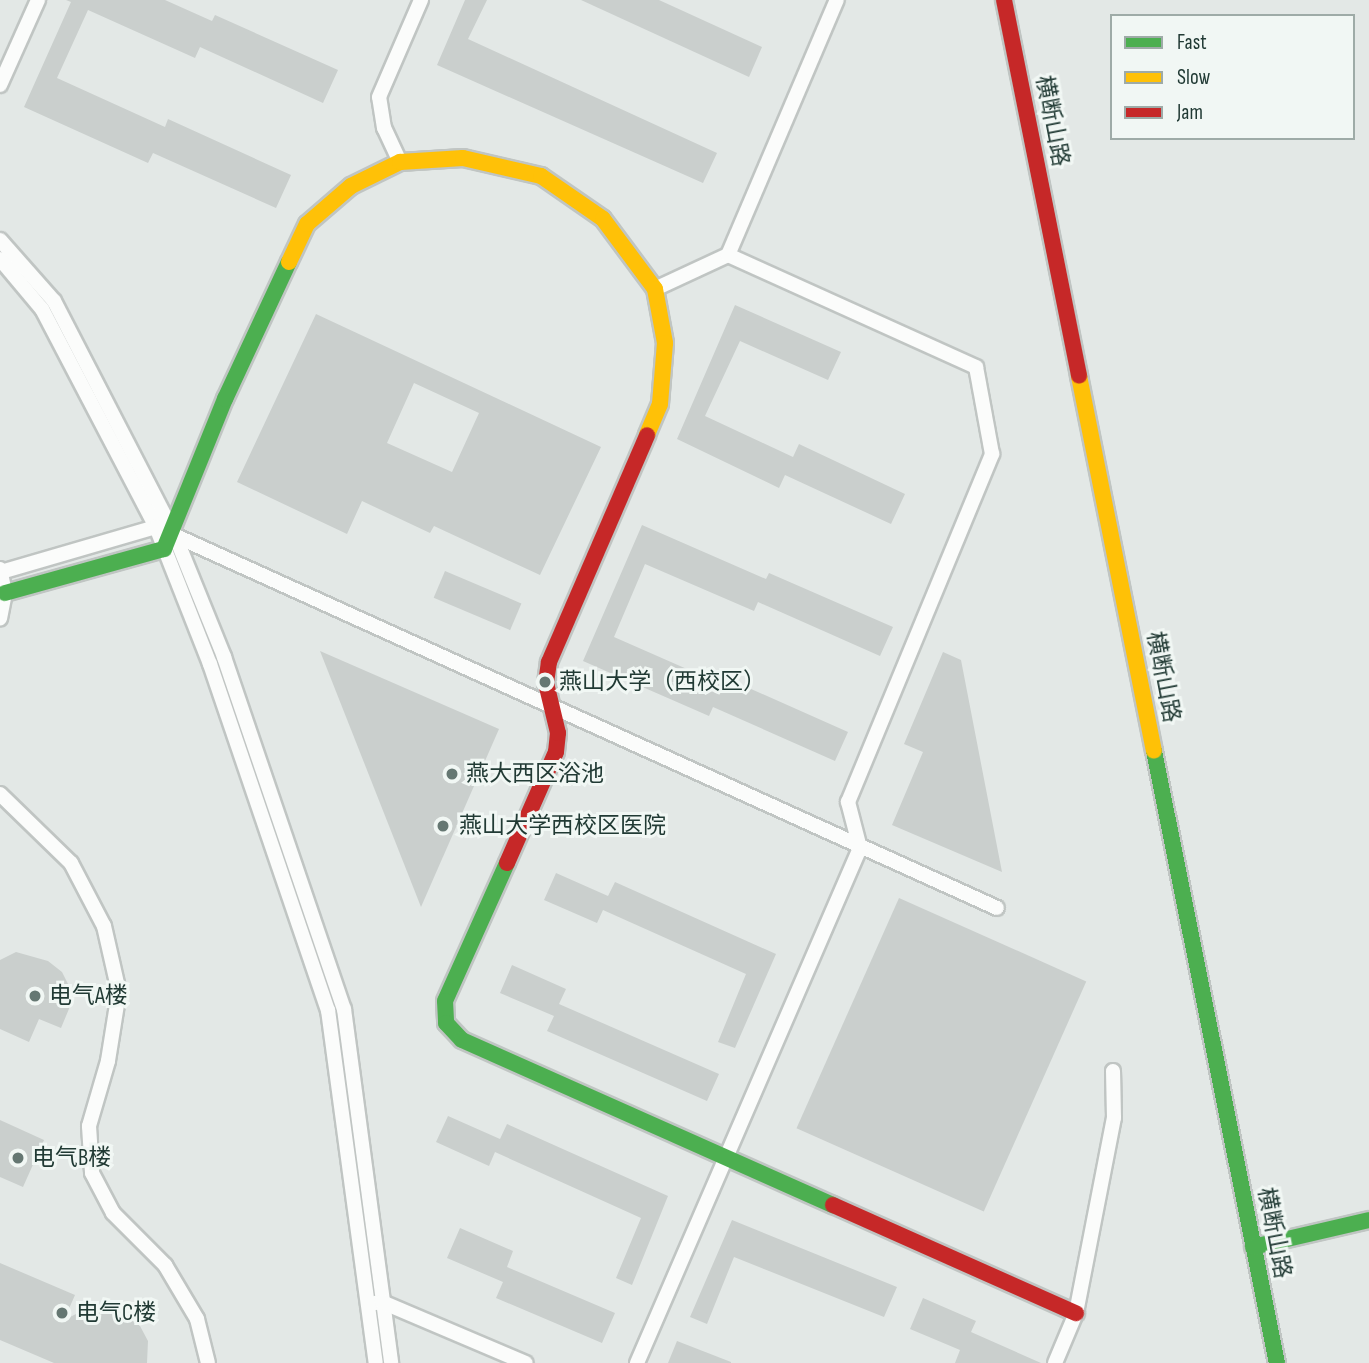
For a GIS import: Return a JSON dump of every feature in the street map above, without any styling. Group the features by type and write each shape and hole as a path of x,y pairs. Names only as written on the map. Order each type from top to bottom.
{"street":[{"path":"0,85 38,0"},
{"path":"400,162 384,128 379,97 421,0"},
{"path":"655,289 728,255 837,0"},
{"name":"横断山路","path":"1004,0 1277,1363"},
{"path":"5,593 164,549 174,533 225,399 307,224 351,186 400,162 463,158 541,176 603,219 655,289 665,343 660,404 549,662 545,683 558,733 556,752 445,1001 446,1023 462,1040 1076,1313"},
{"path":"0,240 54,301 174,533 223,657 344,1009 376,1303 376,1363"},
{"path":"637,1363 860,848 848,802 992,454 976,367 728,255"},
{"path":"0,259 42,309 156,527 210,664 328,1010 376,1303 390,1363"},
{"path":"0,619 5,593 1,571 156,527 550,708 998,908"},
{"path":"0,794 71,863 104,926 119,992 108,1061 89,1126 92,1173 113,1213 171,1276 197,1319 208,1363"},
{"path":"1055,1363 1076,1313 1114,1118 1113,1071"},
{"path":"1254,1247 1369,1220"},
{"path":"376,1303 526,1363"}],"building":[{"path":"66,0 165,0 212,21 215,15 338,70 323,103 200,47 195,58 88,10 57,78 165,127 168,119 291,175 276,208 153,153 148,163 24,107 71,2"},
{"path":"465,0 487,0 468,39 717,153 703,183 437,65"},
{"path":"581,0 659,0 762,47 749,77"},
{"path":"735,305 841,352 828,380 740,341 705,416 793,457 799,444 905,494 891,524 785,475 779,488 677,439"},
{"path":"316,314 601,447 540,575 434,526 430,533 362,501 347,534 237,482","holes":["414,383 479,413 452,472 387,443"]},
{"path":"642,525 766,579 769,573 893,627 880,656 758,602 754,611 645,564 614,637 721,684 724,677 848,732 835,761 713,707 709,716 583,661"},
{"path":"445,571 521,603 510,630 434,598"},
{"name":"燕大西区浴池","path":"320,651 499,729 421,907"},
{"path":"943,652 961,660 1002,872 892,825 923,752 904,744"},
{"path":"556,873 608,896 615,882 776,954 735,1048 718,1042 746,974 603,910 597,923 544,900"},
{"path":"899,898 1086,981 984,1212 797,1128"},
{"name":"电气A楼","path":"16,952 48,961 62,972 70,988 71,1004 61,1028 39,1019 29,1042 0,1029 0,960"},
{"path":"512,965 566,989 559,1004 719,1074 707,1101 547,1031 554,1016 500,993"},
{"path":"448,1116 500,1139 507,1124 668,1196 632,1285 616,1278 641,1218 495,1152 489,1166 436,1142"},
{"name":"电气B楼","path":"0,1120 44,1140 23,1187 0,1177"},
{"path":"732,1220 897,1287 884,1317 734,1257 707,1324 690,1317"},
{"path":"460,1228 513,1251 507,1267 615,1313 602,1343 496,1298 503,1282 447,1258"},
{"name":"电气C楼","path":"0,1263 75,1295 64,1320 94,1305 126,1314 140,1326 148,1341 147,1363 54,1363 0,1340"},
{"path":"923,1298 976,1321 971,1332 1041,1363 955,1363 960,1350 910,1329"},
{"path":"677,1341 731,1362 731,1363 668,1363"}],"traffic: fast":[{"path":"5,593 164,549 225,399 289,262"},
{"path":"1154,751 1277,1363"},
{"path":"507,863 445,1001 446,1023 462,1040 833,1205"},
{"path":"1253,1247 1369,1220"}],"traffic: slow":[{"path":"289,262 307,224 351,186 400,162 463,158 541,176 603,219 655,289 665,343 660,404 647,435"},
{"path":"1079,376 1154,751"}],"traffic: jam":[{"path":"1004,0 1079,376"},
{"path":"507,863 556,752 558,733 546,683 549,662 647,435"},
{"path":"833,1205 1076,1313"}],"place":[{"name":"燕山大学（西校区）","path":"545,682"},
{"name":"燕大西区浴池","path":"452,774"},
{"name":"燕山大学西校区医院","path":"443,826"},
{"name":"电气A楼","path":"35,996"},
{"name":"电气B楼","path":"18,1158"},
{"name":"电气C楼","path":"62,1313"}]}
